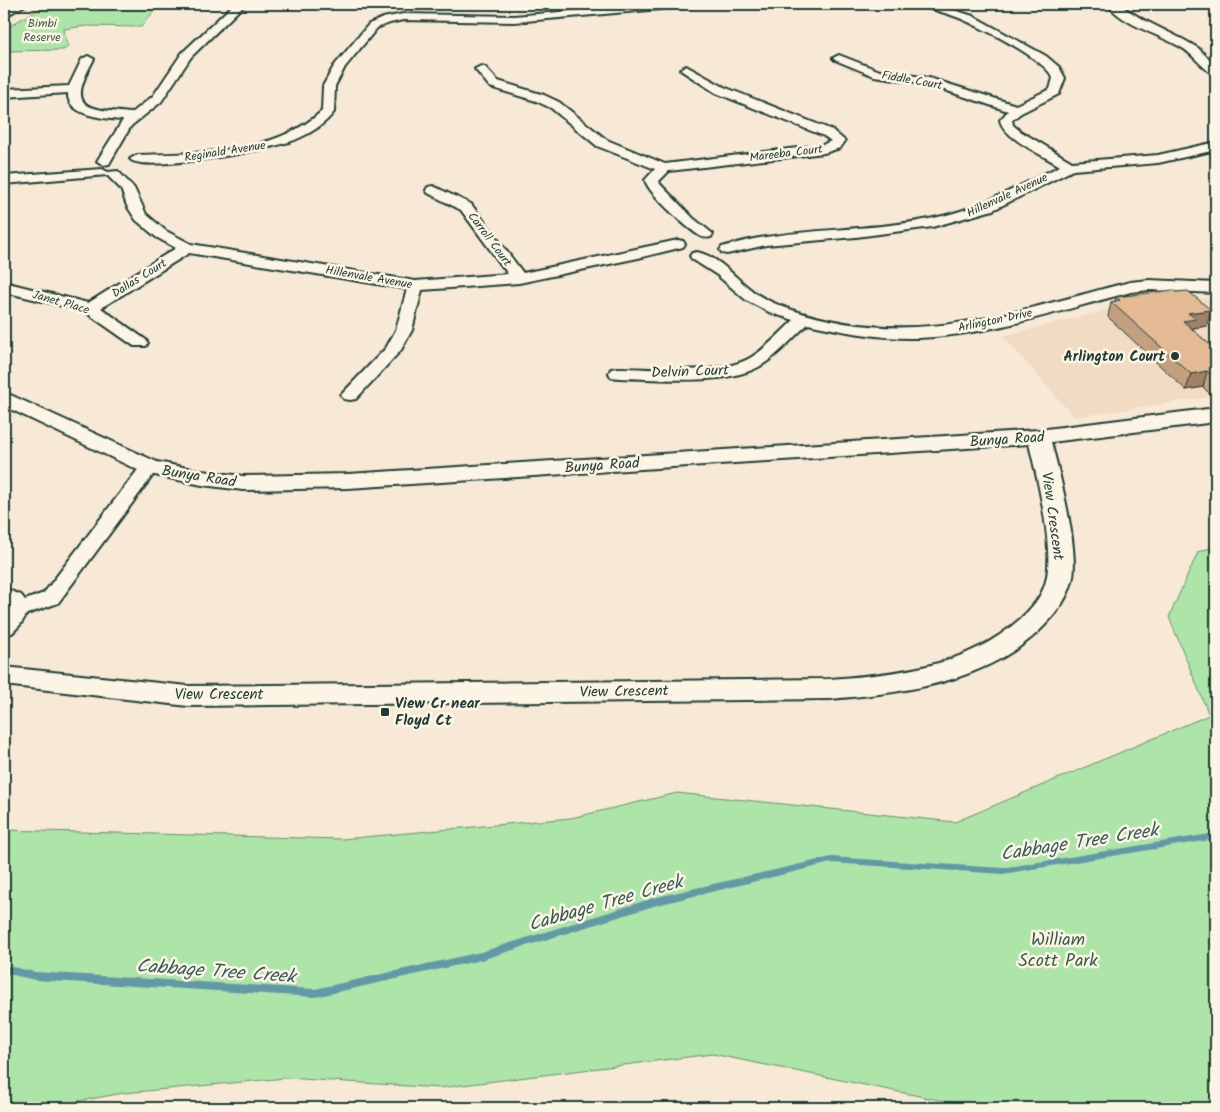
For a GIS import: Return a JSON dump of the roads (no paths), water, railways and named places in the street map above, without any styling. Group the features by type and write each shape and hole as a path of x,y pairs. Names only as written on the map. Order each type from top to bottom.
{"street":[{"path":"4,13 20,4"},
{"path":"104,168 126,124 157,98 166,88 186,55 240,4"},
{"name":"Reginald Avenue","path":"104,168 137,165 262,146 285,140 311,127 328,112 329,86 340,66 373,26 387,20 403,17 514,18 684,4"},
{"path":"925,4 969,18 1050,63 1059,78 1055,91 1033,104 1015,109 1006,120 1006,126 1070,166"},
{"path":"1112,4 1135,20 1192,48 1209,62 1216,73"},
{"name":"Fiddle Court","path":"839,58 878,74 925,80 1015,109"},
{"path":"88,59 73,89 73,99 82,109 133,117"},
{"path":"481,69 494,84 551,103 602,143 664,168 652,180 653,185 688,242 706,234 724,247 725,274"},
{"name":"Mareeba Court","path":"664,168 693,162 824,149 839,142 828,133 720,90 686,69"},
{"path":"4,93 73,89"},
{"path":"116,141 123,157 137,165 127,188"},
{"name":"Hillenvale Avenue","path":"104,168 127,188 134,206 141,217 161,234 187,248 415,286 519,278 688,242 715,256 724,247 932,223 988,207 1070,166 1179,156 1216,146"},
{"path":"4,180 104,168 123,157"},
{"name":"Carroll Court","path":"433,190 466,207 519,278"},
{"name":"Arlington Drive","path":"688,242 725,274 734,285 751,297 777,309 805,318 851,329 929,333 976,327 1130,287 1162,285 1216,288"},
{"name":"Dallas Court","path":"90,308 187,248"},
{"name":"Janet Place","path":"4,286 90,308 140,342"},
{"path":"350,395 393,350 404,330 415,286"},
{"name":"Delvin Court","path":"617,373 713,373 735,370 757,360 805,318"},
{"name":"Bunya Road","path":"4,398 150,468 202,478 243,483 309,483 1038,437 1216,415"},
{"name":"View Crescent","path":"4,676 188,696 830,689 910,680 982,659 1007,645 1029,627 1048,606 1060,576 1062,558 1044,457 1038,437"},
{"path":"4,628 20,610 51,598 90,544 150,468"},
{"path":"4,594 14,600 20,610"}],"waterway":[{"name":"Cabbage Tree Creek","path":"4,969 35,976 315,993 481,956 657,901 831,860 1003,871 1216,836"}],"place":[{"name":"Arlington Court","path":"1175,356"},
{"name":"View Cr near Floyd Ct","path":"385,712"}],"park label":[{"name":"Bimbi Reserve","path":"42,30"},
{"name":"William Scott Park","path":"1058,950"}]}
